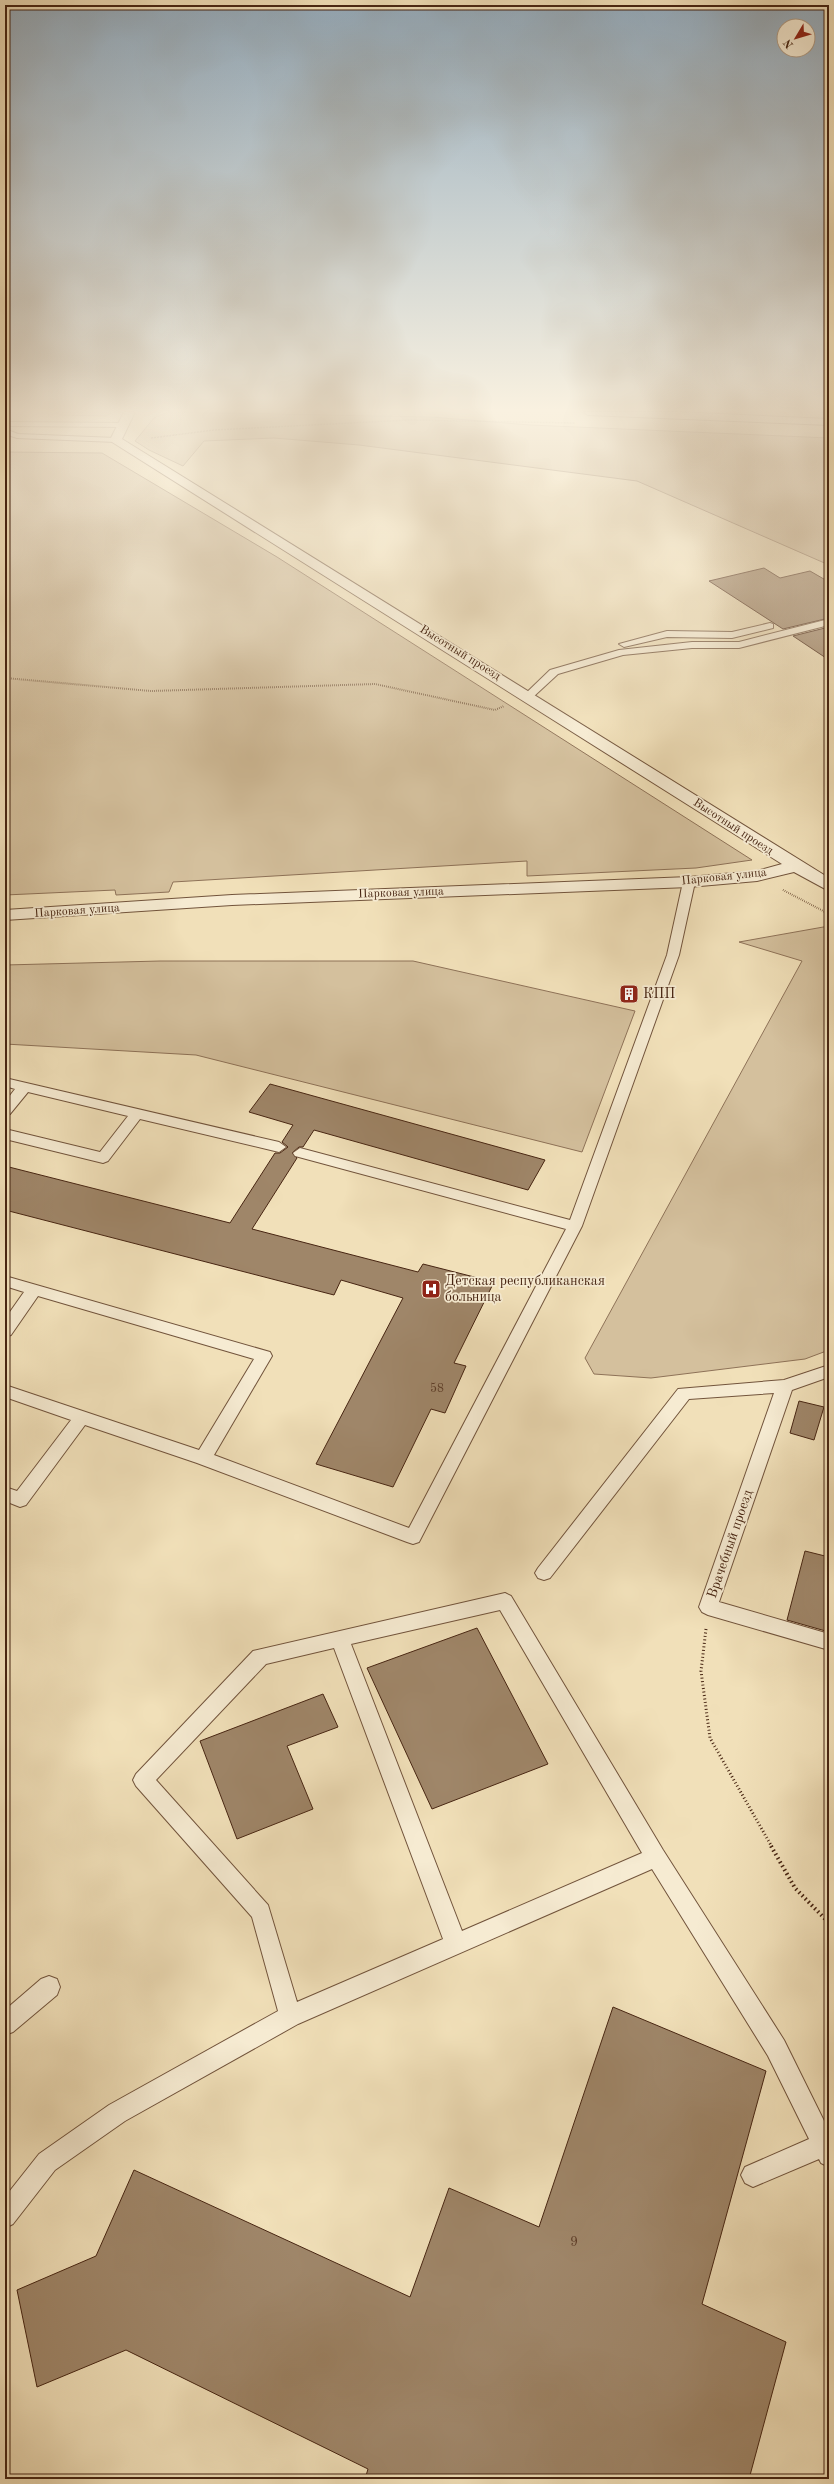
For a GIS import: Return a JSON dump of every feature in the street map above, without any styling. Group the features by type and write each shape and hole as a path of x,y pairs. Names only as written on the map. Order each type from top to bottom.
{"street":[{"name":"Высотный проезд","path":"258,528 829,886"},
{"name":"Парковая улица","path":"5,916 232,900 689,882 757,876 795,866"}],"lane":[{"path":"580,663 598,649 667,634 732,635 829,612"},
{"path":"528,696 554,672 580,663 622,652 692,645 739,645 829,622"},
{"path":"5,1391 203,1458 413,1537 575,1226 673,955 689,882"},
{"path":"5,1082 279,1147"},
{"path":"5,1111 25,1086"},
{"path":"5,1134 103,1158 137,1113"},
{"path":"300,1153 575,1226"},
{"path":"5,1281 264,1356 203,1458"},
{"path":"5,1331 35,1289"},
{"path":"544,1573 684,1393 785,1386 829,1371"},
{"name":"Врачебный проезд","path":"785,1386 708,1607 829,1642"},
{"path":"5,1494 20,1500 82,1417"},
{"path":"290,2016 261,1912 143,1780 260,1657 505,1601 656,1857 776,2048 826,2150 753,2175"},
{"path":"340,1639 456,1944"},
{"path":"5,2216 47,2162 117,2113 290,2016 656,1857"},
{"path":"5,2024 49,1987"}],"path":[{"path":"5,678 151,691 375,684 494,710 528,696"},
{"path":"757,876 829,914"},
{"path":"708,1607 700,1671 710,1738 795,1888 829,1923"}],"shaded area":[{"path":"5,528 228,528 277,557 752,860 696,868 527,876 527,861 173,882 169,892 116,895 115,890 5,895"},
{"path":"744,528 829,528 829,565"},
{"path":"829,926 829,1350 805,1359 651,1378 594,1374 585,1358 802,961 739,942"},
{"path":"160,961 413,961 635,1011 582,1152 196,1055 5,1044 5,965"}],"building":[{"path":"764,568 780,578 810,571 829,582 829,618 783,629 709,581"},
{"path":"829,627 829,660 793,636"},
{"name":"Детская республиканская больница","path":"270,1084 545,1160 528,1190 314,1130 303,1147 299,1147 292,1153 297,1158 252,1229 418,1272 423,1264 494,1282 454,1363 466,1366 445,1413 431,1409 393,1487 316,1464 403,1298 341,1280 334,1295 5,1210 5,1166 230,1223 275,1153 280,1153 288,1147 282,1142 293,1125 249,1112"},
{"path":"799,1401 824,1407 814,1440 790,1433"},
{"path":"805,1551 829,1557 829,1632 787,1620"},
{"path":"477,1628 548,1764 432,1809 367,1668"},
{"path":"323,1694 338,1727 287,1746 313,1809 237,1839 200,1741"},
{"path":"613,2007 766,2071 702,2304 786,2342 749,2479 365,2479 368,2469 126,2350 37,2387 17,2290 96,2256 134,2170 410,2297 449,2188 539,2227"}],"place":[{"name":"КПП","path":"629,994"},
{"name":"Детская республиканская больница","path":"431,1289"}]}
